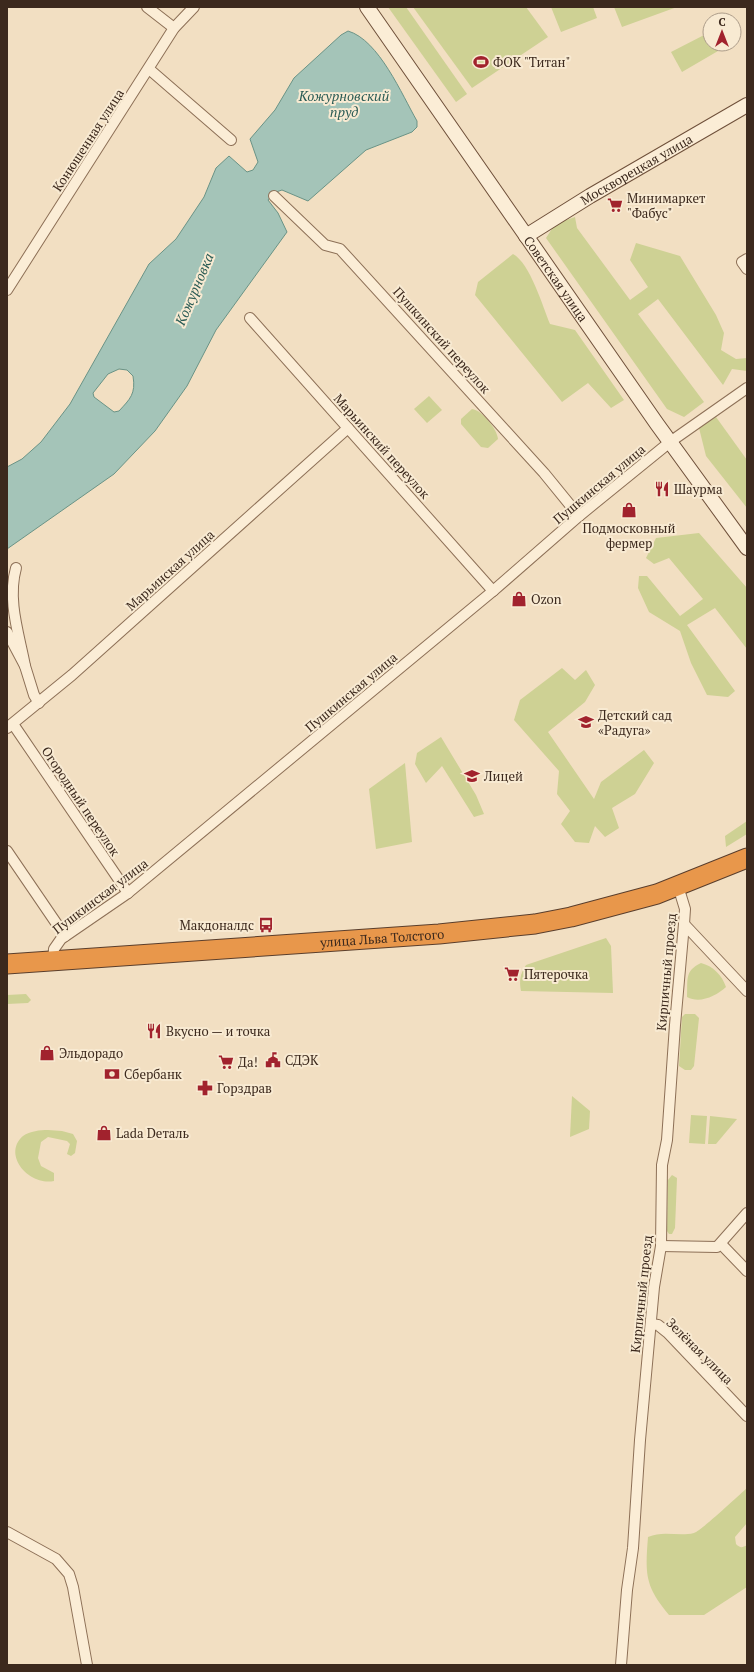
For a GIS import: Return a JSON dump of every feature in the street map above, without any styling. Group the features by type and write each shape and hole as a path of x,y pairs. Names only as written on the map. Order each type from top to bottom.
{"highway":[{"name":"улица Льва Толстого","path":"7,964 439,934 535,924 606,908 678,886 747,858"}],"main road":[{"name":"Советская улица","path":"367,7 670,442 747,548"},
{"name":"Москворецкая улица","path":"526,236 590,196 747,105"}],"street":[{"path":"147,7 174,28"},
{"name":"Конюшенная улица","path":"7,290 174,28 194,7"},
{"path":"149,69 231,140"},
{"name":"Пушкинский переулок","path":"274,196 325,245 340,249 544,473 579,516"},
{"path":"747,259 742,262 747,269"},
{"name":"Марьинский переулок","path":"250,318 494,591"},
{"name":"Пушкинская улица","path":"53,961 54,949 57,943 65,936 128,893 494,591 579,516 670,442 747,388"},
{"name":"Марьинская улица","path":"10,726 39,703 348,428"},
{"path":"16,568 12,583 14,612 25,666 34,695 39,703"},
{"path":"7,632 25,666"},
{"name":"Огородный переулок","path":"10,726 128,893"},
{"path":"7,851 65,936"},
{"name":"Кирпичный проезд","path":"621,1665 627,1590 634,1548 640,1440 654,1287 661,1246 661,1189 667,1140 685,908 678,886"},
{"path":"684,924 747,991"},
{"path":"661,1246 717,1248 747,1213"},
{"path":"721,1244 747,1271"},
{"name":"Зелёная улица","path":"651,1324 658,1326 668,1333 747,1416"},
{"path":"7,1532 56,1559 69,1574 73,1587 87,1665"}],"green space":[{"path":"388,7 406,7 467,94 456,102"},
{"name":"ФОК \"Титан\"","path":"413,7 526,7 548,37 472,88"},
{"path":"551,7 593,7 597,18 561,32"},
{"path":"614,7 677,7 622,27"},
{"path":"702,36 702,52 716,52 682,72 671,52"},
{"path":"575,217 577,228 630,300 648,287 630,260 636,243 680,256 716,315 724,333 721,350 736,359 747,358 747,371 732,369 723,385 658,299 638,314 704,402 684,417 667,409 546,238 555,224"},
{"path":"513,254 525,266 540,297 550,324 575,330 624,400 611,408 588,383 562,402 475,295 478,282"},
{"path":"429,396 442,410 427,423 414,409"},
{"path":"472,409 484,416 495,430 498,439 488,448 481,447 461,424 461,419"},
{"path":"716,417 747,460 747,508 706,456 699,428"},
{"path":"699,533 747,588 747,649 715,608 687,625 735,691 728,697 707,695 691,663 680,631 649,612 638,588 639,576 647,576 680,616 703,599 669,558 654,564 646,558 656,538"},
{"path":"562,668 575,680 586,670 595,685 585,702 548,732 594,799 601,782 644,750 654,763 635,794 612,808 619,828 605,837 595,826 589,843 575,842 561,824 570,811 557,794 559,771 514,720 520,700"},
{"path":"441,737 476,795 484,814 474,817 442,766 426,783 415,764 417,753"},
{"path":"405,763 412,842 376,849 369,789"},
{"path":"747,821 747,834 726,847 725,836"},
{"path":"606,938 611,946 613,993 521,991 520,978 526,965"},
{"path":"701,963 709,966 716,972 726,987 713,996 697,1000 687,997 687,981 689,973 692,969"},
{"path":"26,994 31,1000 28,1003 7,1004 7,995"},
{"path":"685,1014 695,1014 699,1018 694,1066 691,1070 685,1070 679,1066 682,1017"},
{"path":"572,1096 590,1111 589,1129 570,1137"},
{"path":"691,1115 707,1116 705,1144 689,1143"},
{"path":"710,1116 737,1119 716,1144 708,1144"},
{"path":"48,1130 62,1131 73,1134 77,1141 75,1153 71,1156 67,1154 70,1144 67,1141 48,1137 41,1142 38,1158 41,1166 54,1173 54,1181 35,1179 27,1174 21,1167 15,1151 17,1143 26,1134"},
{"path":"672,1175 677,1178 675,1228 672,1234 669,1234 667,1231 668,1180"},
{"path":"747,1488 747,1523 735,1537 736,1544 739,1546 742,1547 747,1545 747,1587 704,1615 669,1615 655,1596 648,1579 648,1537 660,1534 694,1533 712,1520"}],"water":[{"name":"Кожурновский пруд","path":"348,31 359,36 370,45 380,57 397,83 417,121 417,127 412,132 366,150 308,201 282,190 273,193 268,200 278,213 287,232 216,330 187,386 155,431 114,474 7,549 7,467 22,459 41,442 70,404 149,264 176,239 204,197 216,168 229,156 247,172 253,170 258,162 250,139 275,110 294,78 341,35","holes":["119,369 127,370 133,376 133,392 119,411 114,412 94,397 93,393 108,374"]}],"place":[{"name":"ФОК \"Титан\"","path":"481,62"},
{"name":"Минимаркет \"Фабус\"","path":"615,205"},
{"name":"Шаурма","path":"662,489"},
{"name":"Подмосковный фермер","path":"629,510"},
{"name":"Ozon","path":"519,599"},
{"name":"Детский сад «Радуга»","path":"586,722"},
{"name":"Лицей","path":"472,776"},
{"name":"Макдоналдс","path":"266,925"},
{"name":"Пятерочка","path":"512,974"},
{"name":"Вкусно — и точка","path":"154,1031"},
{"name":"Эльдорадо","path":"47,1053"},
{"name":"СДЭК","path":"273,1060"},
{"name":"Да!","path":"226,1062"},
{"name":"Сбербанк","path":"112,1074"},
{"name":"Горздрав","path":"205,1088"},
{"name":"Lada Dеталь","path":"104,1133"}],"water label":[{"name":"Кожурновка","path":"194,289"}]}
